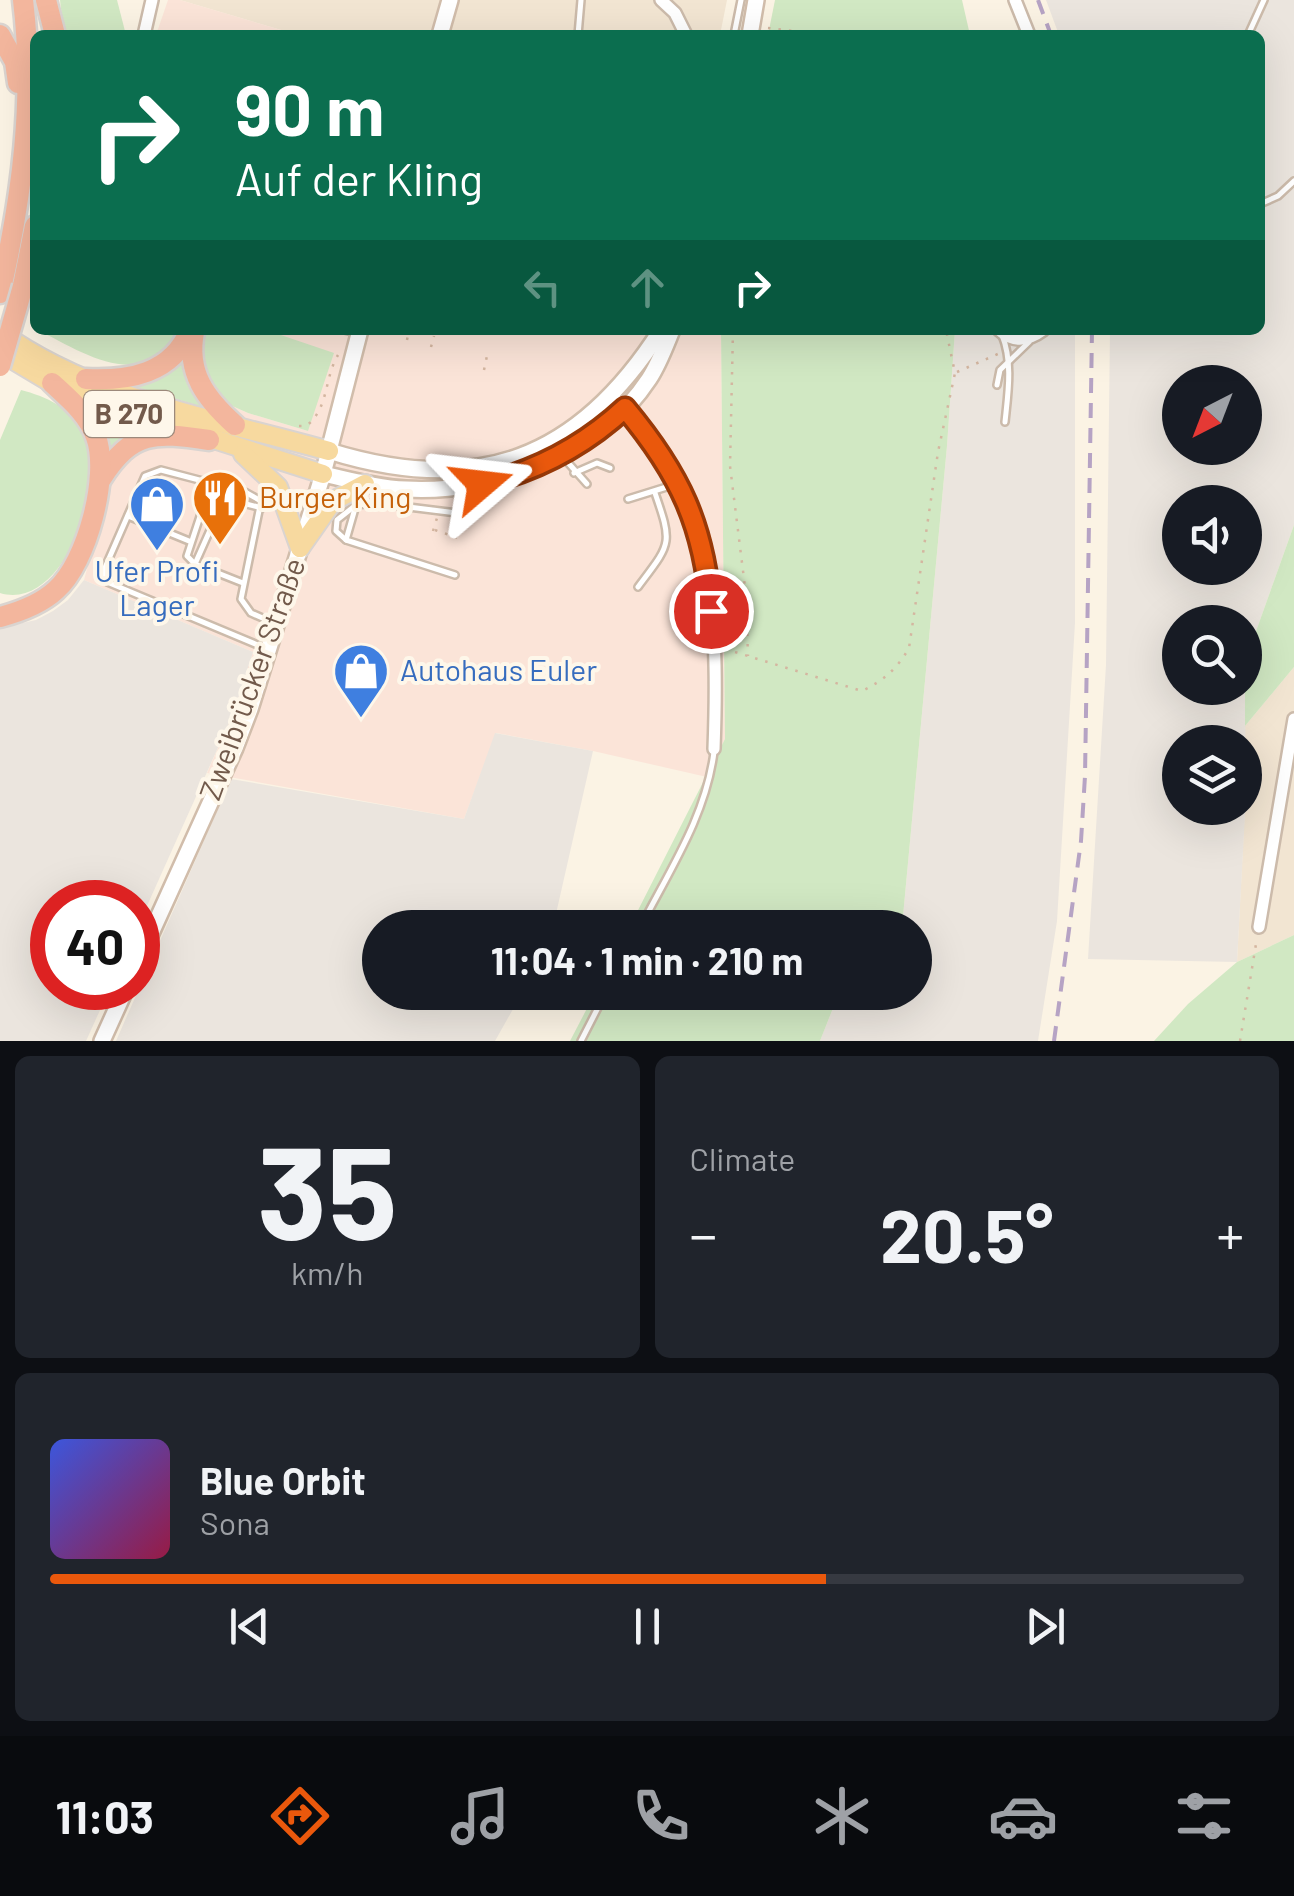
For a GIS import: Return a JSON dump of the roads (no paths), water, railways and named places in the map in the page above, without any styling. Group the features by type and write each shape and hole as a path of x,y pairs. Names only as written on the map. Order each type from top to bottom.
{"highway":[{"path":"2,283 21,188 26,135 23,0"},
{"path":"45,0 47,30"},
{"path":"45,0 54,30"},
{"path":"0,35 15,62 26,135"},
{"path":"0,366 30,254"},
{"path":"86,379 116,380 163,366 189,335"},
{"path":"192,335 193,369 206,396 235,424"},
{"path":"52,383 80,410 94,432 101,480"},
{"path":"0,617 53,594 73,571 101,480 118,454 154,434 209,440"},
{"path":"0,600 36,603"}],"main road":[{"name":"B 270","path":"0,331 42,358 86,379 329,451"},
{"name":"B 270","path":"0,352 52,383 125,412 323,474"},
{"path":"235,448 278,487 300,548"},
{"path":"300,548 334,502 365,484"}],"street":[{"path":"145,30 152,0"},
{"path":"441,30 450,0"},
{"path":"661,0 675,13 684,30"},
{"path":"751,30 756,0"},
{"path":"1014,0 1026,30"},
{"name":"Zweibrücker Straße","path":"160,914 236,748 323,474 352,335"},
{"path":"323,474 412,490 482,484 519,473 558,448 613,396 657,335"},
{"path":"329,451 396,468 442,472 486,467 558,448 597,432 625,408 650,378 670,335"},
{"path":"1010,335 1022,340 1034,335"},
{"path":"613,396 660,450 691,511 702,544 714,646 714,749"},
{"path":"1259,927 1294,719"},
{"path":"102,1041 116,1010"}],"lane":[{"path":"578,30 581,0"},
{"path":"735,30 741,0"},
{"path":"1250,30 1264,0"},
{"path":"1265,202 1294,181"},
{"path":"1002,335 1008,350 1010,374 1006,422"},
{"path":"996,385 996,377 1007,361 1037,335"},
{"path":"558,448 587,484"},
{"path":"574,472 597,463 610,468"},
{"path":"268,650 107,582 104,570 142,480 153,470 253,494 261,501 241,600 244,607 276,624"},
{"path":"211,482 186,556 195,564 243,582"},
{"path":"628,499 676,484"},
{"path":"631,487 640,495"},
{"path":"638,586 662,555 668,540 655,493"},
{"path":"195,564 223,501 262,508"},
{"path":"455,575 346,540 336,531 336,520 356,506 376,503 465,514"},
{"path":"346,540 356,506"},
{"path":"128,516 189,541"},
{"path":"649,910 700,810 710,780 714,749"},
{"path":"581,1041 597,1010"}],"railway":[{"path":"1038,0 1049,30"},
{"path":"1054,1041 1081,841 1085,776 1092,335"}],"place":[{"name":"Burger King","path":"220,547"},
{"name":"Ufer Profi Lager","path":"157,553"},
{"name":"Autohaus Euler","path":"361,720"}]}
